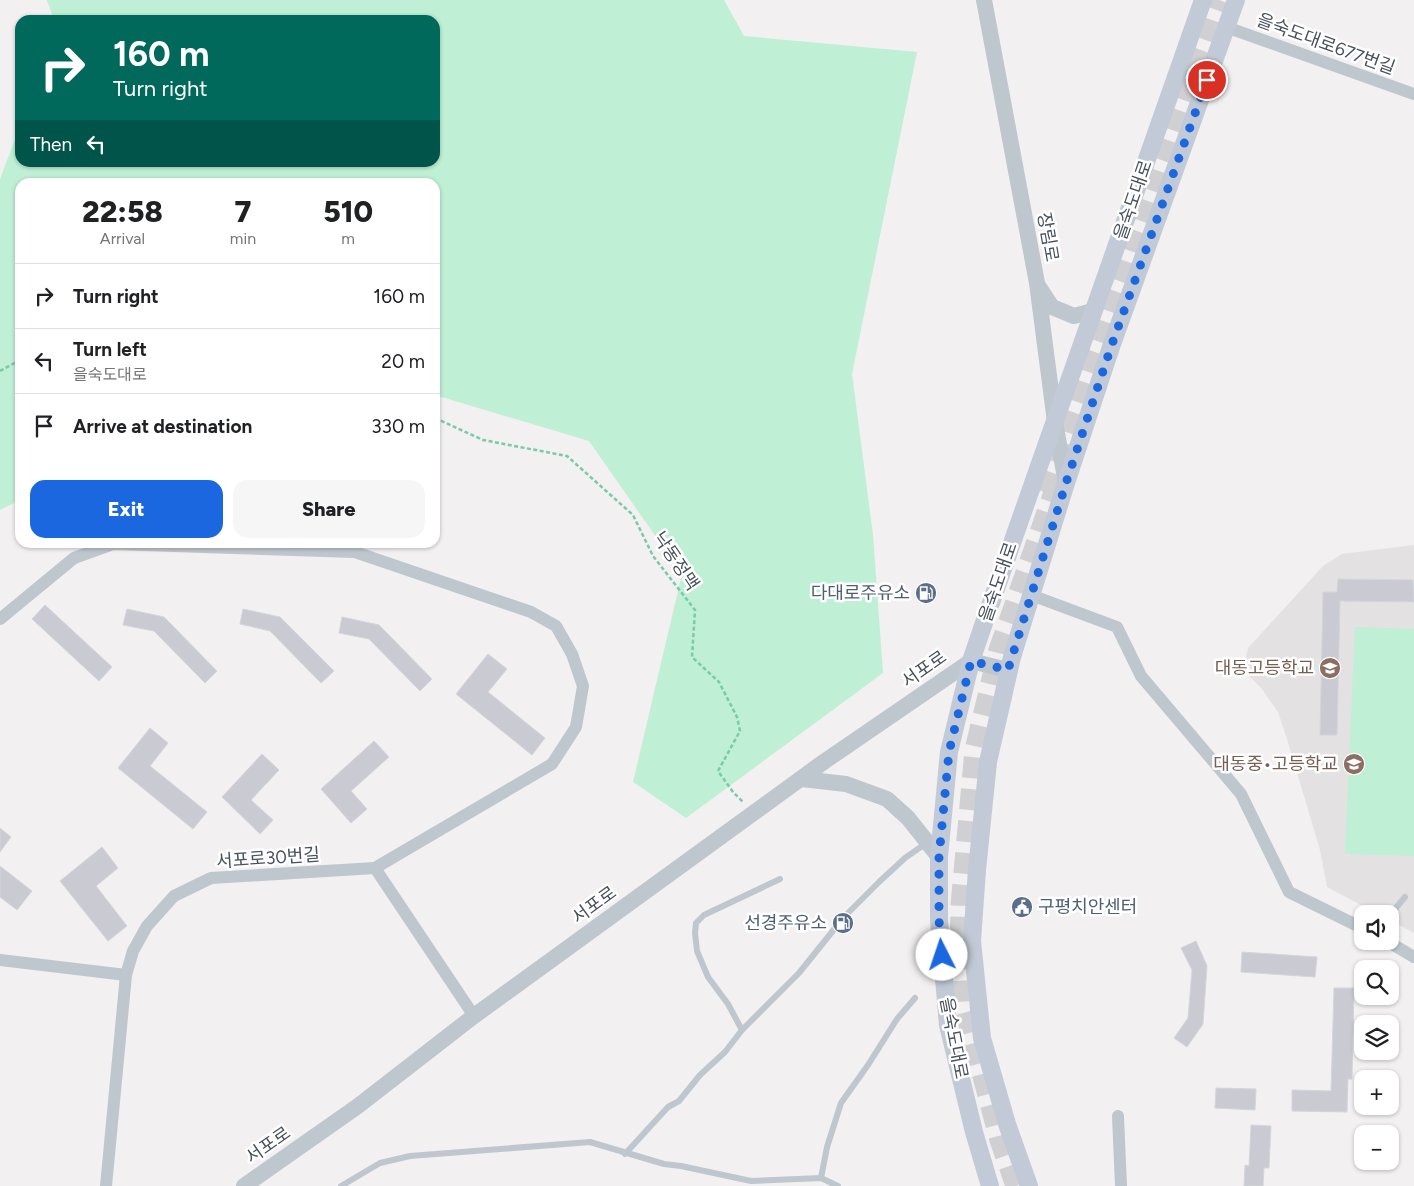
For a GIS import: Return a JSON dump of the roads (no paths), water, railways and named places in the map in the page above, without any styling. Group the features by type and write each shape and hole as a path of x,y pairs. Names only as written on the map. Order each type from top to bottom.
{"main road":[{"name":"을숙도대로","path":"990,1186 972,1123 948,1025 939,920 939,857 949,752 971,661 1203,0"},
{"name":"을숙도대로","path":"1029,1186 1007,1124 982,1038 972,941 988,762 1008,670 1066,483 1111,347 1236,0"}],"street":[{"name":"장림로","path":"984,0 1036,283 1054,422 1066,483"},
{"name":"을숙도대로677번길","path":"1226,27 1414,94"},
{"path":"1036,283 1052,307 1074,316 1093,311"},
{"path":"0,619 74,558 102,548"},
{"path":"234,548 355,552 531,612 556,626 572,654 583,686 576,727 552,764 375,868 474,1016"},
{"path":"1030,595 1117,627 1141,676 1241,794 1289,892 1354,924"},
{"path":"971,661 1008,670"},
{"name":"서포로","path":"244,1186 358,1106 474,1016 754,813 971,661"},
{"path":"802,779 846,784 887,799 908,818 939,857"},
{"name":"서포로30번길","path":"106,1186 126,975 133,951 147,926 174,896 212,878 375,868"},
{"path":"1399,948 1414,957"},
{"path":"0,960 126,975"},
{"path":"1118,1116 1121,1186"}],"lane":[{"path":"625,1154 668,1106 679,1101 700,1074 725,1052 742,1030 799,973 844,918 905,858 928,842"},
{"path":"742,1030 728,1004 708,977 704,968 697,951 694,933 696,923 704,915 780,879"},
{"path":"1398,905 1405,897"},
{"path":"820,1178 827,1147 841,1103 897,1019 915,998"},
{"path":"341,1186 358,1174 380,1163 410,1156 590,1142 625,1154 664,1164 751,1181 820,1178 838,1186"}],"tunnel":[{"path":"1044,492 1219,0"},
{"path":"1016,1186 1000,1140 963,1002 960,953 961,905 975,750 999,650 1059,478"}],"place":[{"name":"다대로주유소","path":"926,593"},
{"name":"대동고등학교","path":"1330,668"},
{"name":"대동중•고등학교","path":"1354,764"},
{"name":"구평치안센터","path":"1022,907"},
{"name":"선경주유소","path":"843,923"}]}
